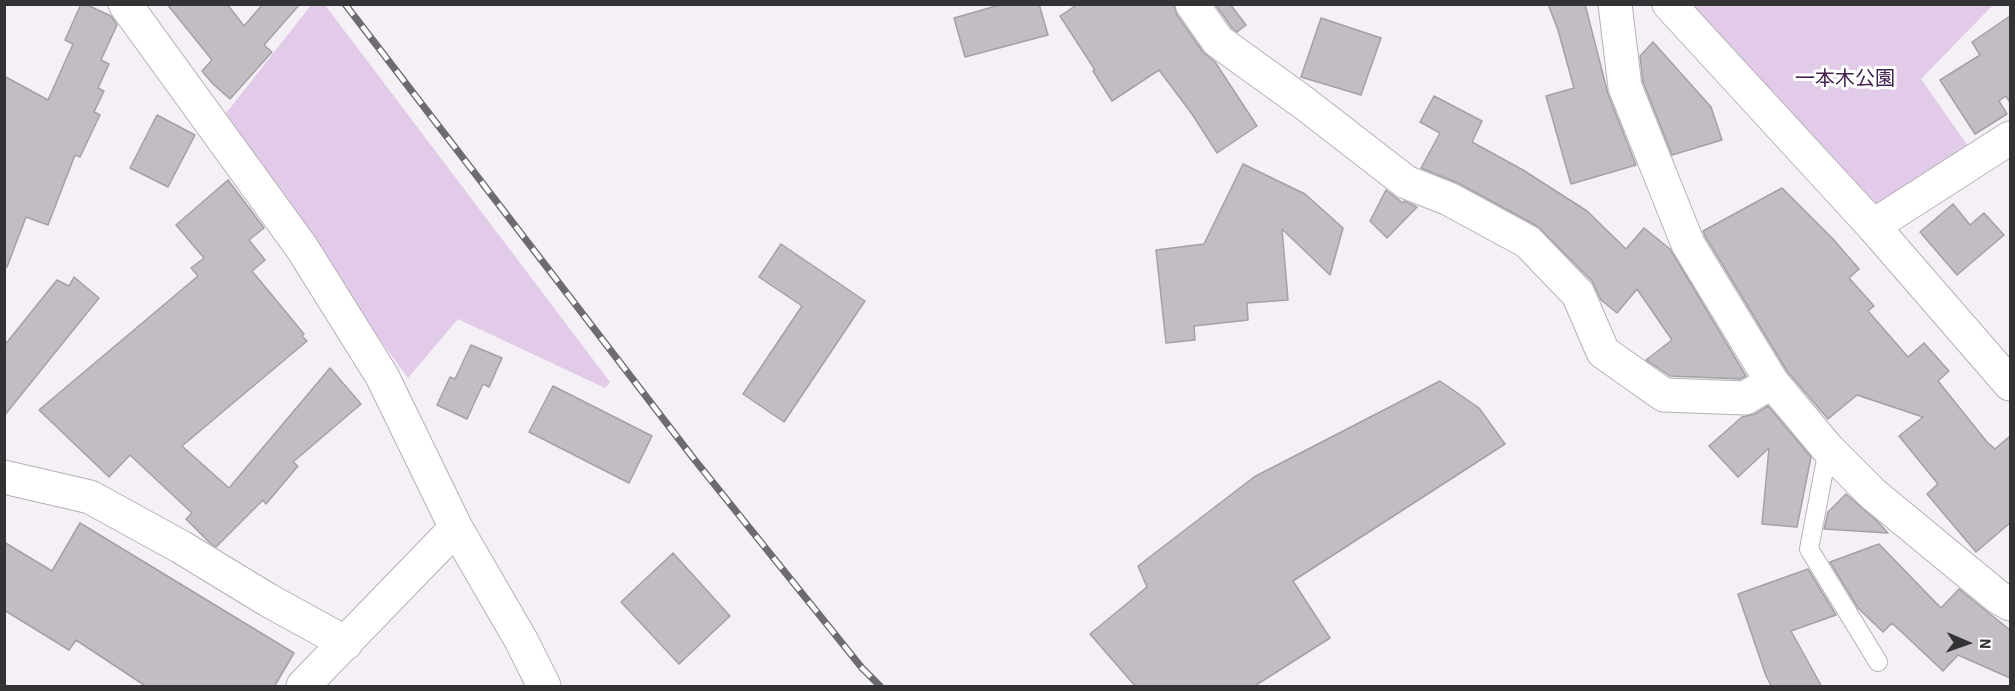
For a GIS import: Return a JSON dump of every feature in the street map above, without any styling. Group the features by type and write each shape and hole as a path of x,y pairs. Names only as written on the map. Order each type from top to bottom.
{"street":[{"path":"125,4 302,248 382,376 456,528 521,640 544,687"},
{"path":"1192,4 1218,41 1304,103 1406,182 1449,199 1528,242 1578,294 1603,352 1664,395 1745,398 1772,382"},
{"path":"1614,4 1625,87 1688,244 1772,382 1828,449 1873,494 1998,597 2010,604"},
{"path":"1669,4 1873,226 2010,384"},
{"path":"1873,226 2010,138"},
{"path":"4,477 90,497 346,643"},
{"path":"303,687 456,528"}],"lane":[{"path":"1828,449 1809,549 1878,662"}],"green space":[{"path":"311,5 325,5 610,382 605,388 458,319 408,378 220,121"},
{"name":"一本木公園","path":"1669,5 1993,5 1921,79 1977,159 1873,226"}],"building":[{"path":"81,4 111,16 117,25 101,60 109,64 98,88 104,91 94,112 100,115 80,157 75,155 48,225 26,217 7,267 4,267 4,76 48,100 73,44 65,40"},
{"path":"167,4 227,4 244,26 263,4 300,4 264,45 272,52 230,99 202,71 212,60"},
{"path":"1003,4 1039,4 1048,35 965,57 954,18"},
{"path":"1078,4 1173,4 1177,15 1203,52 1215,62 1257,126 1217,153 1192,114 1159,70 1112,101 1060,16"},
{"path":"1215,4 1230,4 1246,25 1237,32"},
{"path":"1548,4 1585,4 1608,94 1636,165 1571,184 1546,96 1574,88 1558,30"},
{"path":"2010,16 2010,103 2006,96 1999,101 2007,114 1975,134 1940,80 1980,55 1972,42"},
{"path":"1321,18 1381,38 1361,95 1301,77"},
{"path":"1653,42 1711,107 1722,140 1672,155 1643,82 1640,56"},
{"path":"1434,96 1482,121 1472,142 1523,170 1587,211 1626,249 1644,228 1670,249 1746,376 1740,379 1670,376 1646,360 1672,340 1637,289 1617,313 1601,300 1592,281 1537,226 1458,183 1421,168 1440,133 1420,122"},
{"path":"157,115 195,135 168,187 130,168"},
{"path":"1243,164 1305,194 1343,228 1330,275 1282,229 1288,300 1247,303 1248,320 1194,326 1195,340 1166,343 1156,250 1204,244"},
{"path":"228,180 264,228 249,240 265,260 252,271 304,334 302,336 307,341 182,446 229,488 330,368 361,404 293,462 298,466 266,504 263,500 216,547 186,519 192,513 130,455 109,477 39,410 198,276 191,268 204,258 176,225"},
{"path":"1782,188 1833,239 1859,269 1849,278 1874,306 1868,311 1908,357 1924,343 1949,371 1938,381 1987,442 1995,449 2010,436 2010,523 1976,552 1927,494 1938,484 1899,436 1923,417 1857,395 1828,419 1787,371 1705,236 1703,231"},
{"path":"1386,190 1403,203 1404,201 1417,207 1387,238 1370,221"},
{"path":"1953,204 1970,225 1984,213 2004,235 1957,275 1920,232"},
{"path":"781,244 865,301 784,422 743,394 802,306 759,277"},
{"path":"74,277 99,298 4,416 4,346 57,280 69,286"},
{"path":"471,345 502,358 489,387 483,384 467,419 437,405 450,377 455,379"},
{"path":"1440,381 1479,408 1505,444 1293,581 1330,638 1253,687 1136,687 1090,634 1147,587 1138,566 1254,477"},
{"path":"553,386 652,436 629,483 529,432"},
{"path":"1768,406 1811,457 1797,527 1762,524 1769,448 1738,477 1709,446 1742,417 1755,414"},
{"path":"1846,494 1888,533 1824,529 1828,512"},
{"path":"80,523 294,653 274,687 147,687 76,640 69,650 4,610 4,542 52,571"},
{"path":"1879,544 1941,608 1959,589 2010,630 2010,678 1958,655 1943,671 1892,623 1883,632 1858,608 1830,562"},
{"path":"673,553 730,616 679,664 621,602"},
{"path":"1808,569 1836,615 1791,631 1822,687 1772,687 1766,676 1738,594"}],"railway":[{"path":"345,4 694,459 862,668 880,686"}]}
